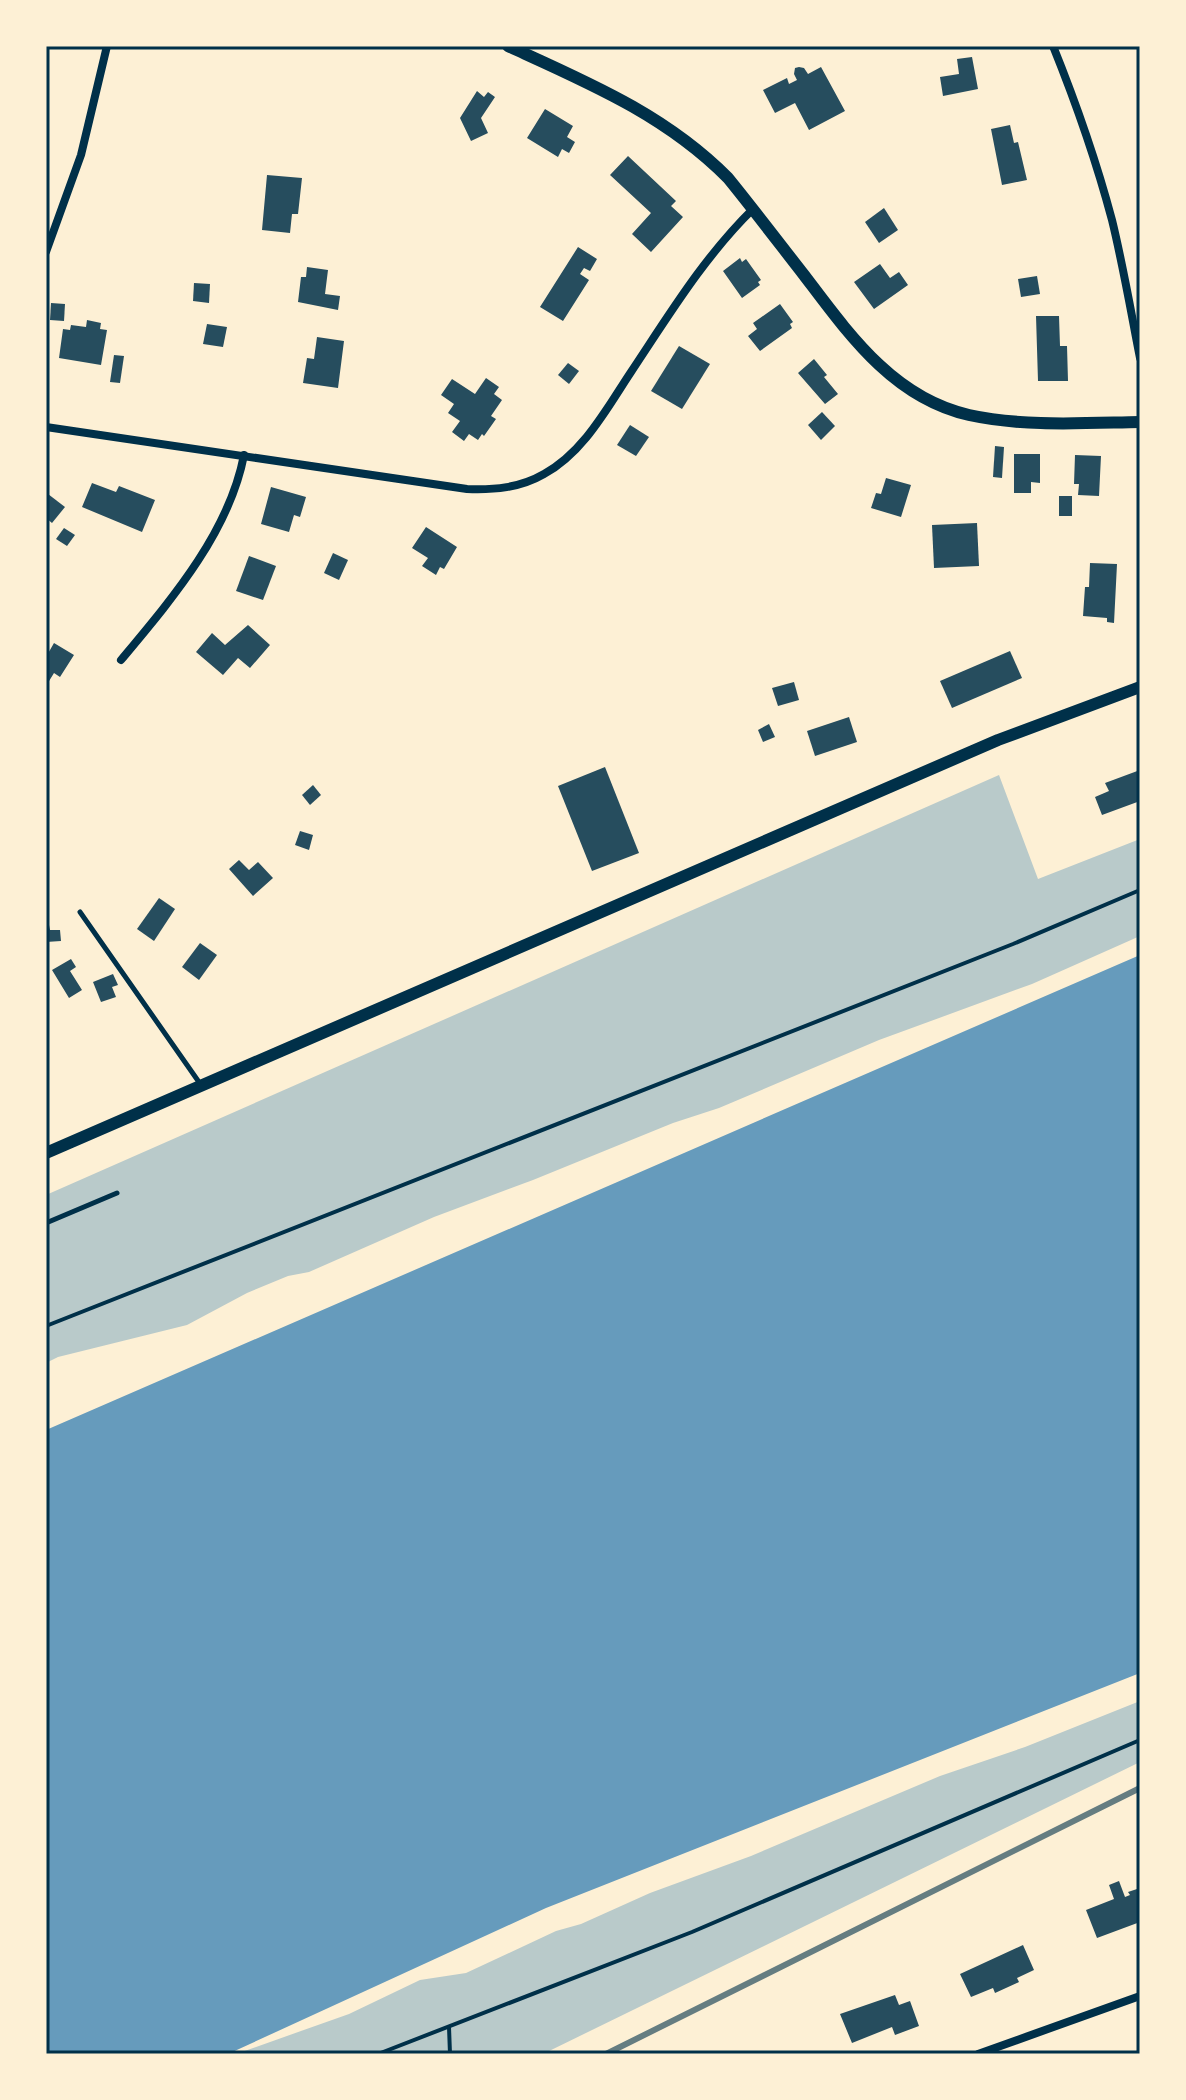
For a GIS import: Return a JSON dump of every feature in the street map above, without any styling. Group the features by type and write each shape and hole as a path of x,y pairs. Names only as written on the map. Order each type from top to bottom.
{"street":[{"path":"46,252 81,155 107,46"},
{"path":"508,46 590,83 678,134 707,157 753,209 863,349 910,390 952,410 997,419 1140,422"},
{"path":"1053,46 1079,113 1113,224 1140,358"},
{"path":"46,427 467,489 507,488 543,475 572,453 687,288 719,245 753,209"},
{"path":"121,660 152,623 212,538 236,489 244,455"},
{"path":"46,1153 998,740 1140,687"},
{"path":"978,2054 1140,1996"}],"lane":[{"path":"80,912 201,1086"},
{"path":"46,1223 117,1193"}],"path":[{"path":"46,1326 1013,944 1140,890"},
{"path":"378,2054 692,1932 1140,1740"},
{"path":"449,2027 450,2054"}],"shaded area":[{"path":"999,775 1038,879 1140,839 1140,936 1032,984 879,1040 719,1108 673,1123 434,1217 309,1272 288,1276 247,1293 187,1325 58,1357 46,1363 46,1195"},
{"path":"1140,1701 1140,1762 543,2054 236,2054 349,2014 420,1980 466,1973 556,1931 581,1924 650,1893 751,1856 940,1776 1025,1747"}],"water":[{"path":"1140,955 1140,1673 546,1908 228,2054 46,2054 46,1430"}],"building":[{"path":"972,57 978,89 943,96 940,77 959,74 957,59"},
{"path":"799,67 808,74 821,67 845,111 809,130 795,103 775,113 763,90 787,78 789,84 797,80 794,74 795,68"},
{"path":"477,91 484,97 488,92 495,97 481,118 488,133 471,141 460,118"},
{"path":"545,109 573,126 567,137 575,142 569,153 562,149 558,157 527,138"},
{"path":"1010,125 1014,143 1018,142 1027,180 1002,185 991,129"},
{"path":"628,156 676,201 671,206 683,217 651,252 632,234 651,213 610,175"},
{"path":"267,175 302,178 298,214 292,214 290,233 262,230"},
{"path":"884,208 898,230 879,243 865,222"},
{"path":"578,247 597,259 590,271 584,268 580,274 589,280 563,321 540,307"},
{"path":"740,258 742,262 746,259 761,280 758,282 760,285 742,298 723,271"},
{"path":"880,264 890,278 899,272 908,285 874,309 854,282"},
{"path":"307,267 328,270 325,294 340,296 338,310 298,302 301,277 306,277"},
{"path":"1037,276 1040,294 1021,297 1018,279"},
{"path":"194,283 210,284 209,303 193,301"},
{"path":"51,303 65,304 64,321 50,320"},
{"path":"780,304 793,322 790,324 792,328 760,351 748,336 757,329 753,323"},
{"path":"1036,316 1059,316 1060,346 1067,346 1068,381 1038,381"},
{"path":"87,320 101,323 100,329 107,330 101,365 59,358 63,329 70,330 71,325 86,327"},
{"path":"207,324 227,327 223,347 203,344"},
{"path":"317,337 344,341 338,388 303,383 307,358 314,359"},
{"path":"679,346 710,364 682,409 651,391"},
{"path":"114,355 124,356 120,383 110,382"},
{"path":"814,359 838,394 825,404 798,373"},
{"path":"568,363 579,371 569,384 558,375"},
{"path":"486,378 499,387 494,394 502,400 491,416 496,419 484,436 482,434 478,440 469,434 464,441 452,432 460,421 448,413 454,404 441,395 452,379 475,394"},
{"path":"822,412 835,426 821,440 808,425"},
{"path":"630,425 649,437 636,456 617,445"},
{"path":"995,446 1004,447 1002,478 993,477"},
{"path":"1014,454 1040,454 1040,483 1031,482 1031,493 1014,493"},
{"path":"1075,455 1101,456 1099,496 1078,495 1079,484 1074,484"},
{"path":"886,478 911,485 901,517 871,508 876,493 881,494"},
{"path":"92,483 116,492 119,486 155,500 142,532 82,507"},
{"path":"271,487 306,497 300,517 294,515 289,532 261,524"},
{"path":"48,494 65,507 52,523 46,518"},
{"path":"1059,496 1072,496 1072,516 1059,516"},
{"path":"977,523 979,566 934,568 932,525"},
{"path":"426,527 457,547 444,569 440,567 436,575 422,566 428,558 412,548"},
{"path":"64,528 75,535 67,546 56,539"},
{"path":"333,553 348,560 339,580 324,573"},
{"path":"249,556 276,566 263,600 236,591"},
{"path":"1090,563 1117,564 1114,623 1107,622 1107,618 1083,616"},
{"path":"248,625 270,645 250,668 238,658 223,675 196,652 212,633 225,645"},
{"path":"54,643 74,655 60,677 54,673 46,686 46,657"},
{"path":"1010,651 1022,678 952,708 940,681"},
{"path":"794,682 799,700 778,706 772,688"},
{"path":"849,717 857,742 815,756 807,731"},
{"path":"769,724 775,737 763,742 758,730"},
{"path":"605,767 639,853 592,871 558,786"},
{"path":"1140,770 1140,801 1102,815 1095,797 1109,791 1105,783"},
{"path":"313,785 321,795 310,805 302,795"},
{"path":"300,831 313,835 309,850 295,845"},
{"path":"239,860 249,870 258,862 273,878 253,896 229,869"},
{"path":"159,898 175,909 154,941 137,929"},
{"path":"49,925 50,930 60,930 61,941 46,942 46,926"},
{"path":"200,943 217,955 199,980 182,967"},
{"path":"71,959 76,967 70,971 82,990 69,998 52,970"},
{"path":"113,974 118,985 112,987 116,997 101,1002 93,982"},
{"path":"1119,1881 1125,1897 1130,1895 1128,1892 1140,1888 1140,1922 1097,1938 1086,1910 1114,1899 1109,1885"},
{"path":"1023,1945 1034,1970 1017,1978 1019,1982 995,1993 993,1988 971,1997 960,1974"},
{"path":"895,1995 899,2005 910,2001 919,2026 895,2035 892,2027 852,2043 840,2014"}],"railway":[{"path":"606,2054 1140,1788"}]}
